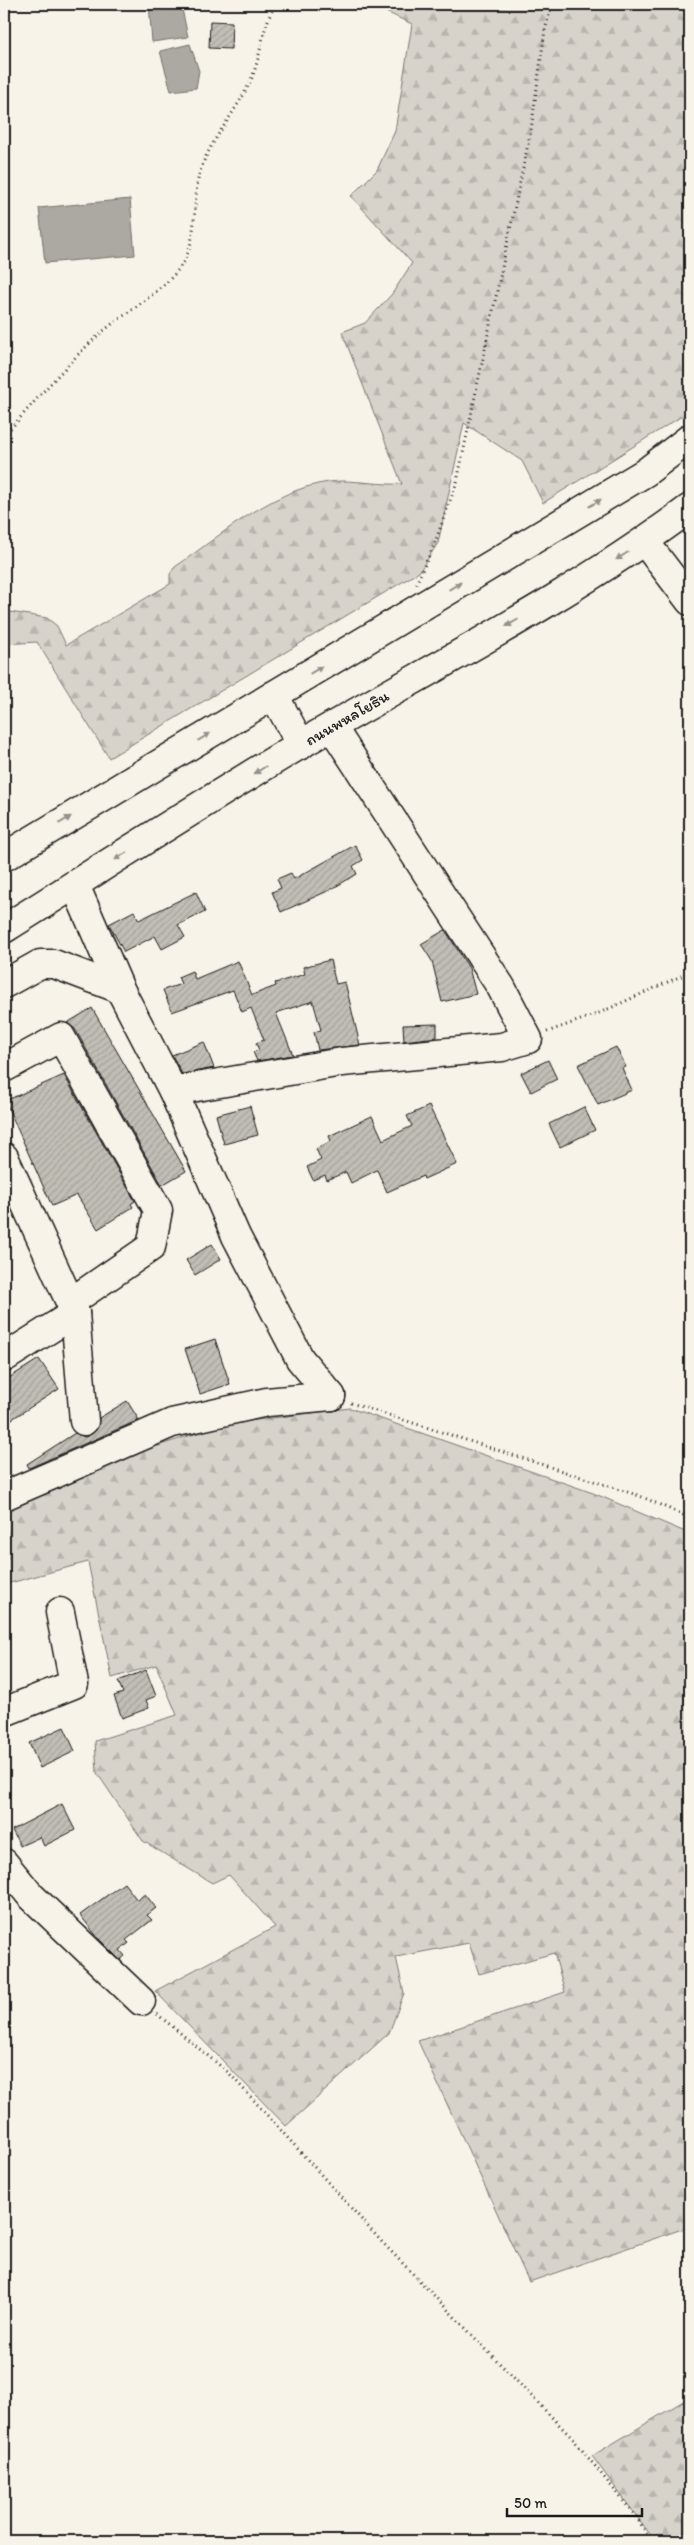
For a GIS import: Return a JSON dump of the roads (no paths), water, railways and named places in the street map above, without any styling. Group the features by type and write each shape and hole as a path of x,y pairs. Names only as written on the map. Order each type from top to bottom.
{"main road":[{"path":"4,857 646,472 690,438"},
{"name":"ถนนพหลโยธิน","path":"4,929 301,745 554,598 645,542 690,508"},
{"path":"645,542 690,601"},
{"path":"274,695 301,745"},
{"path":"173,1091 342,1062 502,1047 528,1039 501,987 332,727"},
{"path":"4,1496 172,1423 267,1402 331,1396 300,1359 236,1236 173,1091 120,989 75,885"},
{"path":"4,984 34,967 54,964 120,989"},
{"path":"4,1068 60,1037 158,1210 151,1247 4,1358"},
{"path":"4,1157 73,1307 84,1421"},
{"path":"4,1712 74,1684 60,1612"},
{"path":"4,1863 30,1895 141,2001"}]}
